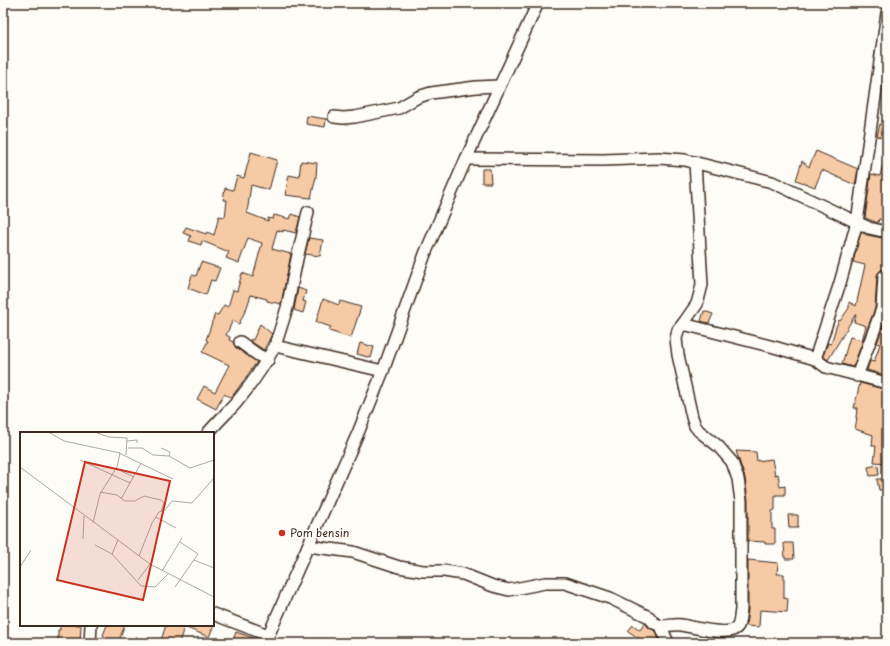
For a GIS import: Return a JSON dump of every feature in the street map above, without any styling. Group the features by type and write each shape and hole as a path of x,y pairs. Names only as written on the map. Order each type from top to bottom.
{"street":[{"path":"214,614 267,639 349,454 383,371 425,254 466,159 538,3"},
{"path":"815,359 840,283 857,222 887,13"},
{"path":"334,117 355,117 399,108 418,97 431,93 476,87 499,86"},
{"path":"466,159 611,160 659,158 685,160 772,182 869,228 887,232"},
{"path":"308,546 353,552 399,567 423,571 444,571 463,574 493,586 508,590 545,583 564,583 610,598 650,617 654,623 662,626 679,624 692,628 725,632 733,630 738,625 741,610 741,501 738,479 732,462 718,446 695,426 678,355 676,338 678,330 697,304 702,285 695,162"},
{"path":"209,432 218,420 235,404 268,360 275,346 287,308 308,212"},
{"path":"857,376 884,310 884,276"},
{"path":"683,324 774,346 815,359 826,367 887,383"},
{"path":"240,342 258,355 268,360"},
{"path":"275,346 383,371"},
{"path":"90,643 91,626"},
{"path":"662,626 668,643"}],"building":[{"path":"307,116 326,119 325,127 306,124"},
{"path":"880,124 887,126 887,139 877,136"},
{"path":"816,151 858,169 855,185 822,170 815,187 796,180 802,161 809,167"},
{"path":"251,152 277,160 269,190 251,185 247,213 268,221 268,218 273,219 274,215 290,219 292,214 300,217 296,233 277,230 272,249 291,254 281,304 251,295 239,324 233,320 226,335 230,337 229,340 233,342 236,348 257,362 231,398 224,394 216,409 197,399 204,386 215,392 229,365 202,352 208,341 206,340 215,314 218,315 224,305 228,307 233,290 237,291 242,273 253,277 262,243 248,238 239,263 226,258 229,252 202,241 201,245 189,241 191,236 183,233 186,227 206,234 207,232 214,235 219,216 225,217 227,200 223,200 225,188 233,190 237,176 244,178"},
{"path":"884,159 887,159 887,221 879,219 878,223 865,218 871,174 880,176"},
{"path":"301,161 317,163 316,177 311,198 285,195 289,175 299,177"},
{"path":"482,169 490,169 491,183 482,183"},
{"path":"861,232 867,235 887,239 887,264 886,269 881,270 877,275 875,308 853,367 842,364 850,337 862,340 866,326 854,322 856,315 828,360 823,356 828,343 831,344 839,320 840,321 849,308 849,302 856,306 865,265 853,262"},
{"path":"309,238 323,240 320,256 305,254"},
{"path":"201,262 220,268 215,281 211,280 206,295 188,288 192,275 196,276"},
{"path":"298,288 306,291 303,301 306,302 303,313 294,310"},
{"path":"323,299 339,305 340,301 361,307 351,338 329,331 331,327 316,322"},
{"path":"704,311 713,314 709,323 701,321"},
{"path":"887,316 887,376 867,370 870,361 874,362 880,344 877,343"},
{"path":"260,324 272,334 264,350 250,341 251,339 253,340"},
{"path":"360,343 374,347 371,358 357,354"},
{"path":"860,383 887,390 887,463 874,462 876,446 872,446 873,435 855,429 857,408 854,408"},
{"path":"736,451 756,452 757,461 772,459 775,475 778,474 780,487 785,486 785,495 775,495 775,510 772,511 772,529 775,529 775,544 748,541 748,500 745,478"},
{"path":"878,465 879,475 870,476 868,467"},
{"path":"877,479 887,479 887,490 879,490"},
{"path":"788,515 798,515 798,528 789,528"},
{"path":"784,543 793,543 794,559 785,559"},
{"path":"748,560 778,563 777,574 784,574 784,598 788,599 787,612 760,610 759,627 746,626 748,610"},
{"path":"645,623 649,628 656,631 660,643 646,643 628,631 633,625 640,630"},
{"path":"60,626 81,626 80,643 58,643 58,630 60,630"},
{"path":"107,626 125,626 118,643 103,643 103,635"},
{"path":"166,626 214,626 209,637 184,627 179,643 160,643"},
{"path":"236,632 259,640 258,643 232,643"}],"place":[{"name":"Pom bensin","path":"282,533"}]}
